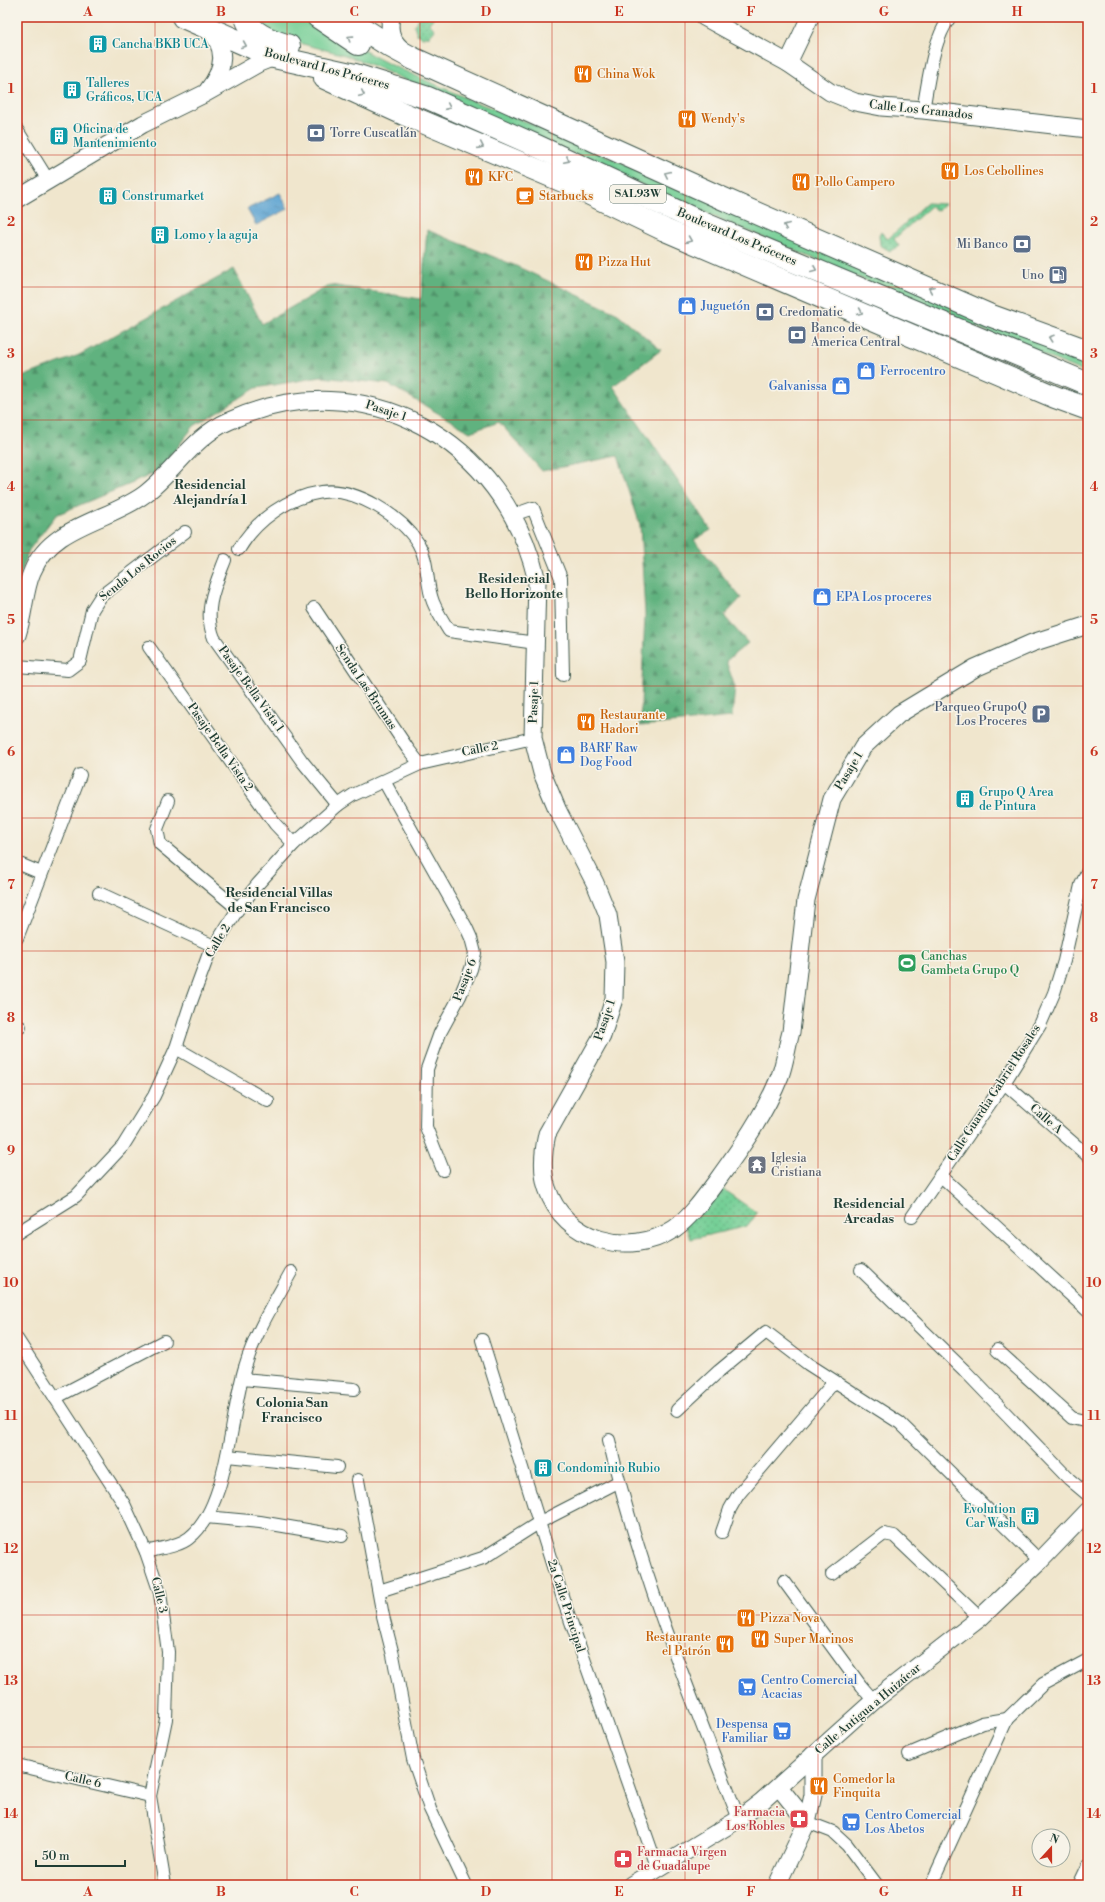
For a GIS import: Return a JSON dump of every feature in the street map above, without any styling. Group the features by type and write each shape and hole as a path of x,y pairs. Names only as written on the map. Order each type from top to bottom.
{"highway":[{"name":"Boulevard Los Próceres","path":"183,17 274,57 355,75 428,98 537,146 639,194 876,296 1088,384"},
{"path":"246,17 250,26 255,31 274,41 331,56 372,70 428,98"},
{"path":"318,17 364,48 385,59 417,72 516,105"},
{"name":"SAL93W","path":"345,17 388,45 414,59 717,196 969,306 1088,352"},
{"path":"274,57 563,181 665,230 1055,397 1088,409"},
{"path":"639,194 665,230"}],"street":[{"path":"391,17 389,28 394,41 398,47 414,59"},
{"name":"Calle Los Granados","path":"704,17 788,62 830,92 855,102 880,107 924,110 1088,129"},
{"path":"788,62 810,17"},
{"path":"924,110 933,61 940,34 942,27 950,17"},
{"path":"204,94 220,72 222,61 219,43 216,36 207,28"},
{"path":"17,199 143,124 204,94 243,71 274,57"},
{"path":"17,130 48,180"},
{"name":"Pasaje 1","path":"17,634 32,572 44,553 59,539 70,531 109,515 133,503 156,485 196,444 220,425 256,411 277,405 322,400 348,401 380,407 411,419 450,444 473,464 494,487 513,515 529,552 537,581 533,738 542,773 558,812 595,883 608,915 615,962 614,999 602,1036 547,1134 543,1149 543,1172 547,1188 553,1201 560,1213 572,1225 594,1237 624,1244 633,1244 657,1238 674,1229 699,1205 754,1127 774,1088 781,1070 790,1032 806,900 832,799 863,747 899,714 975,668 1050,636 1088,625"},
{"path":"240,549 254,528 273,513 293,501 323,492 342,494 361,499 392,515 409,530 425,557 432,601 449,631 536,643"},
{"path":"513,515 533,508 561,578 563,675"},
{"name":"Senda Los Rocios","path":"17,666 68,670 80,661 92,610 101,596 185,532"},
{"name":"Pasaje Bella Vista 1","path":"226,560 211,596 209,617 210,628 214,638 302,761 338,805"},
{"name":"Senda Las Brumas","path":"314,608 408,749 420,764"},
{"name":"Pasaje Bella Vista 2","path":"149,647 275,824 294,844"},
{"name":"Calle 2","path":"17,1233 76,1196 123,1146 154,1096 176,1048 192,998 208,956 238,909 257,885 294,844 338,805 384,780 420,764 533,738"},
{"path":"17,938 80,775"},
{"name":"Pasaje 6","path":"384,780 466,927 471,938 475,954 472,969 440,1033 427,1069 426,1127 443,1170"},
{"path":"168,801 157,829 160,844 238,909"},
{"path":"17,864 41,873"},
{"name":"Calle Guardia Gabriel Rosales","path":"912,1217 1004,1083 1040,1025 1054,993 1064,961 1081,886 1088,871"},
{"path":"99,893 214,946"},
{"path":"176,1048 268,1101"},
{"name":"Calle A","path":"1004,1083 1086,1149"},
{"path":"940,1175 1088,1311"},
{"path":"861,1270 964,1370 1069,1479 1088,1495"},
{"path":"146,1552 180,1543 189,1538 206,1517 215,1499 227,1456 242,1379 256,1336 291,1272"},
{"path":"677,1410 719,1371 766,1332 834,1382 900,1423 1040,1561"},
{"name":"Calle 3","path":"17,1340 124,1504 146,1552 160,1594 168,1652 166,1719 150,1796 165,1885"},
{"name":"2a Calle Principal","path":"482,1340 564,1602 658,1870"},
{"path":"55,1398 164,1341"},
{"path":"997,1350 1072,1418 1084,1421 1088,1416"},
{"path":"242,1379 354,1389"},
{"path":"722,1532 730,1509 738,1495 834,1382"},
{"path":"609,1440 618,1482 678,1666 739,1820"},
{"path":"227,1456 337,1467"},
{"path":"358,1480 413,1759 430,1809 466,1885"},
{"path":"379,1591 483,1558 540,1522 618,1482"},
{"name":"Calle Antigua a Huizúcar","path":"631,1885 739,1820 779,1787 874,1701 980,1618 1040,1561 1088,1511"},
{"path":"206,1517 260,1522 342,1536"},
{"path":"832,1574 884,1534 894,1536 980,1618"},
{"path":"784,1581 861,1686 874,1701"},
{"path":"931,1885 1007,1719 1043,1684 1088,1660"},
{"path":"909,1754 982,1724 1007,1719"},
{"path":"777,1885 807,1822 812,1795 813,1755"},
{"name":"Calle 6","path":"17,1765 150,1796"},
{"path":"779,1787 807,1822 833,1832 847,1845 877,1885"},
{"path":"1079,1885 1087,1872"}],"green space":[{"path":"256,17 313,17 357,47 387,63 473,101 510,115 1088,360 1088,374 722,220 369,64 345,55 299,43 269,33"},
{"path":"419,18 434,18 429,23 435,30 430,36 422,37 417,34 414,25"},
{"path":"927,203 945,204 937,211 931,206 894,239 899,246 890,251 880,245 879,236 881,232 888,239"},
{"path":"427,230 514,265 618,314 661,350 613,386 711,530 694,540 741,598 724,616 748,643 726,661 735,687 732,717 640,726 645,615 640,525 618,456 542,471 499,422 470,432 388,384 321,377 256,388 194,426 158,472 56,515 29,550 17,585 17,379 79,355 234,269 262,324 330,285 421,299"},
{"path":"721,1188 757,1213 748,1226 691,1239 684,1223"}],"water":[{"path":"280,193 288,209 256,225 247,209"}],"place":[{"name":"Cancha BKB UCA","path":"98,44"},
{"name":"China Wok","path":"583,74"},
{"name":"Talleres Gráficos, UCA","path":"72,90"},
{"name":"Wendy's","path":"687,119"},
{"name":"Torre Cuscatlán","path":"316,133"},
{"name":"Oficina de Mantenimiento","path":"59,136"},
{"name":"Los Cebollines","path":"950,171"},
{"name":"KFC","path":"474,177"},
{"name":"Pollo Campero","path":"801,182"},
{"name":"Construmarket","path":"108,196"},
{"name":"Starbucks","path":"525,196"},
{"name":"Lomo y la aguja","path":"160,235"},
{"name":"Mi Banco","path":"1022,244"},
{"name":"Pizza Hut","path":"584,262"},
{"name":"Uno","path":"1058,275"},
{"name":"Juguetón","path":"687,306"},
{"name":"Credomatic","path":"765,312"},
{"name":"Banco de America Central","path":"797,335"},
{"name":"Ferrocentro","path":"866,371"},
{"name":"Galvanissa","path":"841,386"},
{"name":"EPA Los proceres","path":"822,597"},
{"name":"Parqueo GrupoQ Los Proceres","path":"1041,714"},
{"name":"Restaurante Hadori","path":"586,722"},
{"name":"BARF Raw Dog Food","path":"566,755"},
{"name":"Grupo Q Area de Pintura","path":"965,799"},
{"name":"Canchas Gambeta Grupo Q","path":"907,963"},
{"name":"Iglesia Cristiana","path":"757,1165"},
{"name":"Condominio Rubio","path":"543,1468"},
{"name":"Evolution Car Wash","path":"1030,1516"},
{"name":"Pizza Nova","path":"746,1618"},
{"name":"Super Marinos","path":"760,1639"},
{"name":"Restaurante el Patrón","path":"725,1644"},
{"name":"Centro Comercial Acacias","path":"747,1687"},
{"name":"Despensa Familiar","path":"782,1731"},
{"name":"Comedor la Finquita","path":"819,1786"},
{"name":"Farmacia Los Robles","path":"799,1819"},
{"name":"Centro Comercial Los Abetos","path":"851,1822"},
{"name":"Farmacia Virgen de Guadalupe","path":"623,1859"}],"district":[{"name":"Residencial Alejandría 1","path":"210,492"},
{"name":"Residencial Bello Horizonte","path":"514,586"},
{"name":"Residencial Villas de San Francisco","path":"279,900"},
{"name":"Residencial Arcadas","path":"869,1212"},
{"name":"Colonia San Francisco","path":"292,1410"}]}
